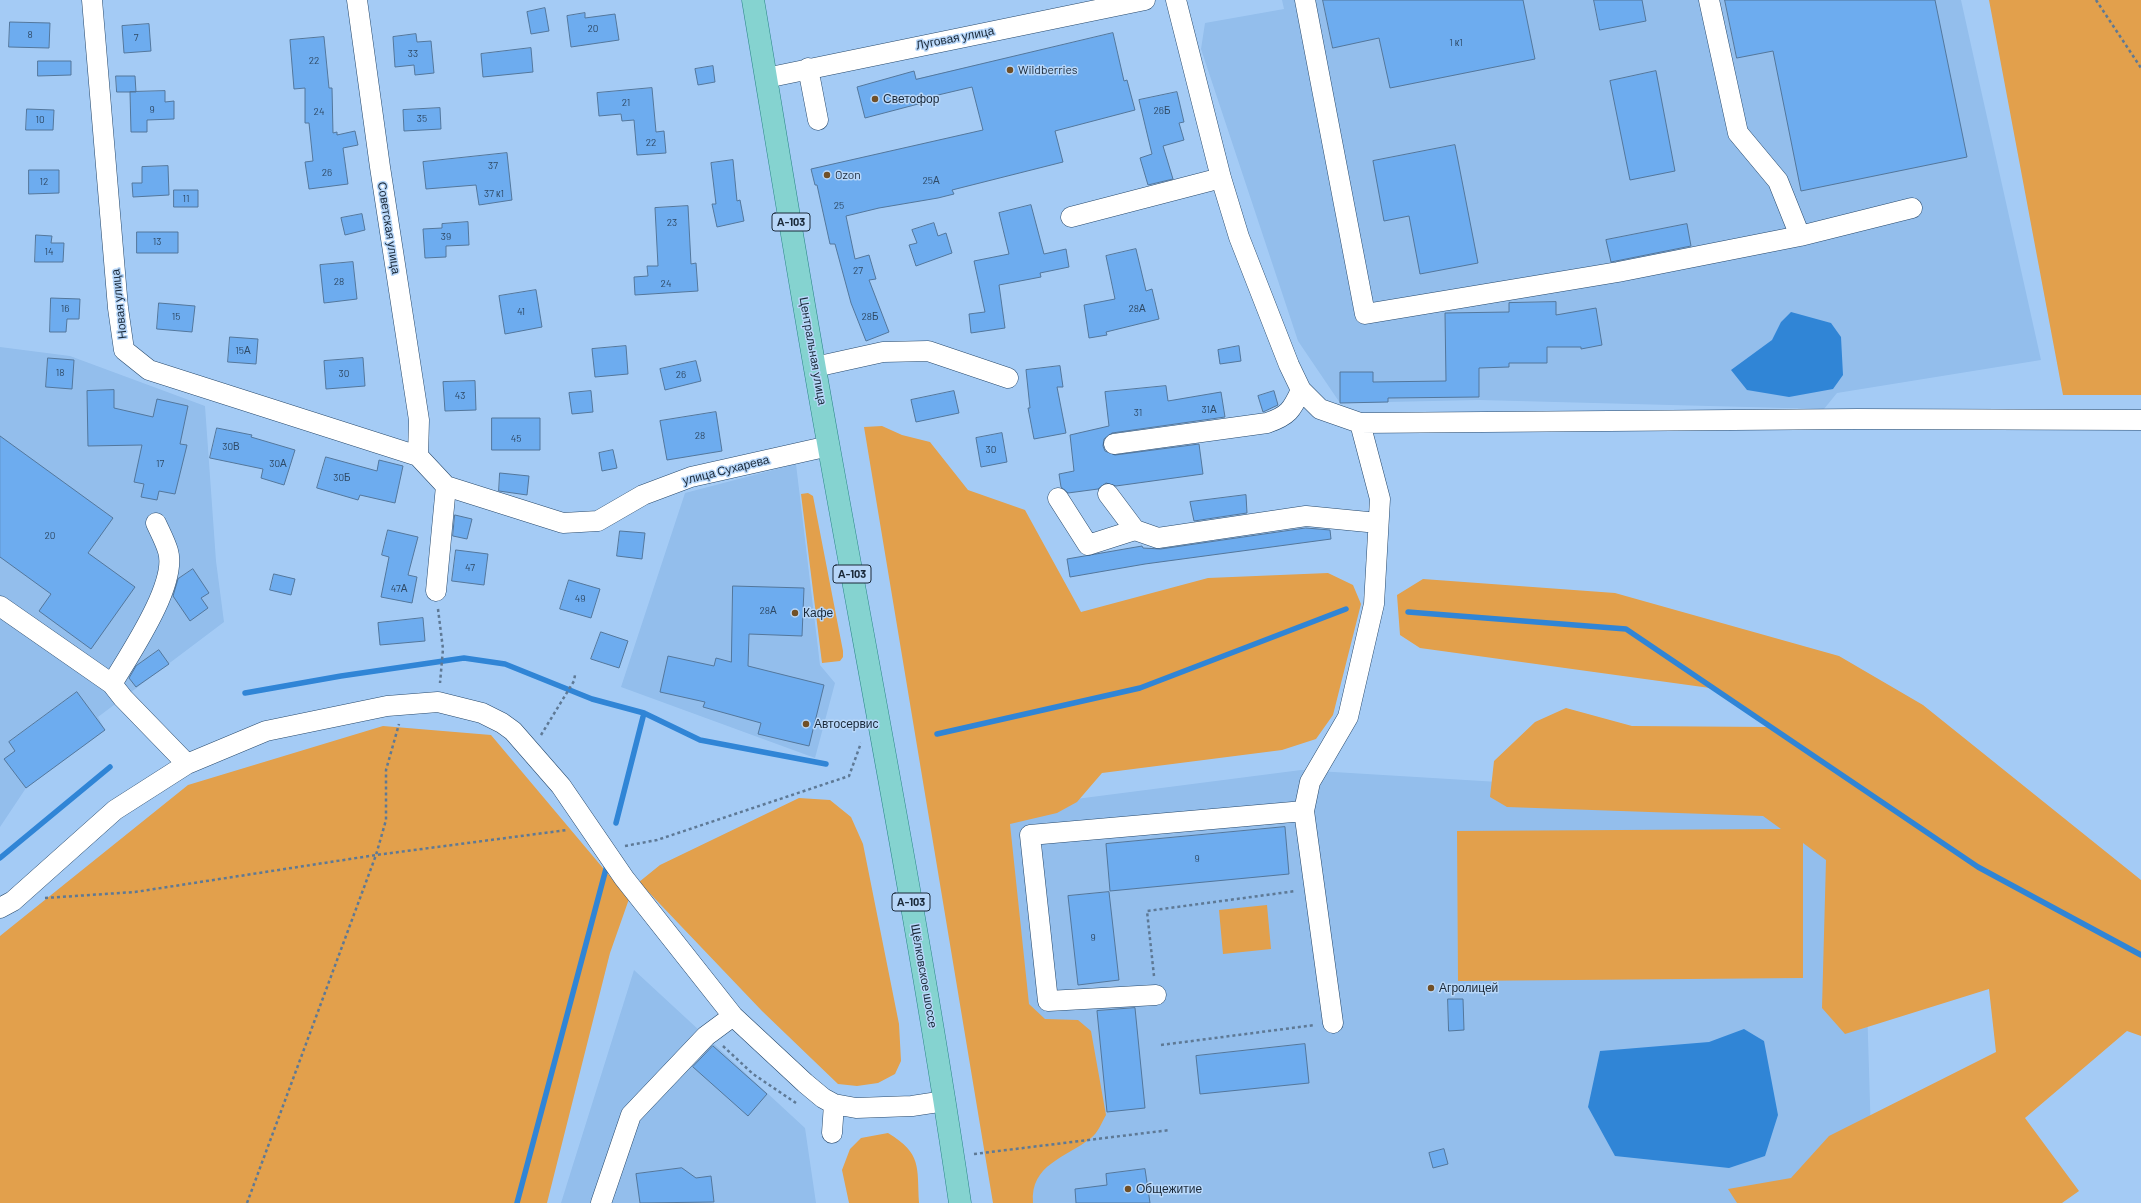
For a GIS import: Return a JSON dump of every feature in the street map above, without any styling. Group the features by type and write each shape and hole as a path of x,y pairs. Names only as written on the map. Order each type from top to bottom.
{"main road":[{"name":"Центральная улица","path":"753,0 815,367 876,702"},
{"name":"Щёлковское шоссе","path":"876,702 945,1101 960,1203"}],"street":[{"name":"Новая улица","path":"92,0 118,308 124,350 149,370 418,456 446,486"},
{"name":"Советская улица","path":"357,0 380,167 420,420 418,456"},
{"name":"Луговая улица","path":"766,78 808,68 1145,0"},
{"path":"1176,0 1222,178 1239,237 1288,365 1302,390 1320,409 1360,423 1857,419 2141,420"},
{"path":"1305,0 1365,314 1618,272 1800,236 1912,208"},
{"path":"1710,0 1738,133 1778,181 1800,236"},
{"path":"808,68 818,120"},
{"path":"1071,217 1222,178"},
{"path":"815,367 883,352 928,351 1008,378"},
{"path":"1114,444 1267,424 1282,418 1294,406 1302,390"},
{"path":"1334,1023 1304,811 1310,782 1348,717 1374,604 1380,499 1360,423"},
{"name":"улица Сухарева","path":"446,486 563,523 598,520 643,495 691,477 829,446"},
{"path":"436,591 446,486"},
{"path":"1108,494 1135,530 1158,538 1306,516 1378,523"},
{"path":"1058,498 1088,544 1135,530"},
{"path":"112,684 158,603 169,574 169,552 156,523"},
{"path":"0,606 112,684 123,698 187,764"},
{"path":"0,908 13,901 115,810 187,764 266,731 387,706 438,702 482,713 502,723 513,731 561,786 605,850 665,930 733,1016 805,1083 834,1104 856,1108 912,1106 945,1101"},
{"path":"1156,995 1048,1001 1030,835 1304,811"},
{"path":"601,1203 631,1115 710,1033 733,1016"},
{"path":"832,1133 834,1104"}],"path":[{"path":"2096,0 2141,68"},
{"path":"436,591 443,649 439,688"},
{"path":"532,751 574,681 574,675"},
{"path":"247,1203 376,855 386,820 386,770 399,722"},
{"path":"605,850 657,840 850,776 863,739"},
{"path":"43,899 135,892 376,855 588,827"},
{"path":"1156,995 1148,911 1314,888"},
{"path":"1161,1045 1334,1023"},
{"path":"710,1033 753,1074 799,1105"},
{"path":"974,1154 1170,1130"}],"shaded area":[{"path":"1282,0 1961,0 2041,360 1837,393 1824,409 1479,400 1340,403 1298,341 1201,49 1205,23 1284,9"},
{"path":"1989,0 2141,0 2141,395 2063,395"},
{"path":"0,347 70,356 205,406 216,561 224,622 98,717 105,730 26,788 0,827"},
{"path":"882,426 902,435 930,442 968,490 1025,510 1081,612 1208,578 1328,573 1353,585 1361,604 1333,715 1316,739 1282,750 1102,773 1077,802 1057,813 1010,824 1029,1004 1045,1019 1078,1020 1091,1031 1106,1115 1093,1136 1052,1163 1043,1171 1037,1179 1033,1203 993,1203 864,427"},
{"path":"796,464 820,665 835,683 815,758 621,687 685,493"},
{"path":"808,493 813,496 843,651 843,657 840,661 822,663 801,494"},
{"path":"1423,579 1615,593 1839,656 1923,705 2141,880 2141,1036 2127,1031 2025,1118 2079,1191 2062,1203 1737,1203 1728,1189 1791,1178 1829,1136 1996,1052 1989,989 1845,1034 1822,1008 1826,860 1803,843 1803,978 1458,981 1457,831 1781,829 1763,816 1507,807 1490,797 1494,761 1535,722 1566,708 1632,726 1770,727 1710,688 1420,648 1400,635 1397,595"},
{"path":"383,726 491,735 629,899 610,953 547,1203 0,1203 0,936 188,785"},
{"name":"Агролицей","path":"1301,770 1861,804 1873,1203 1019,1203 975,812"},
{"path":"799,798 830,800 851,817 863,844 899,1024 901,1061 895,1074 878,1083 857,1086 838,1084 762,1011 639,882 660,865"},
{"path":"1267,905 1271,949 1223,954 1219,910"},
{"path":"634,970 805,1128 816,1203 561,1203"},
{"path":"888,1133 907,1148 916,1162 919,1203 849,1203 842,1170 850,1149 861,1138"}],"water":[{"path":"1791,312 1831,323 1841,337 1843,375 1833,389 1789,397 1747,390 1731,370 1772,340 1781,322"},
{"path":"1744,1029 1764,1041 1778,1115 1765,1156 1729,1168 1615,1156 1588,1107 1600,1051 1709,1042"}],"building":[{"path":"1323,0 1523,0 1535,59 1390,88 1379,38 1333,48"},
{"path":"1594,0 1642,0 1646,21 1600,30"},
{"path":"1725,0 1935,0 1967,157 1801,191 1773,51 1737,58"},
{"path":"545,8 549,31 531,34 527,12"},
{"path":"585,13 585,18 615,14 619,40 571,47 567,16"},
{"path":"10,22 50,23 49,48 9,47"},
{"path":"149,24 151,51 124,53 122,26"},
{"path":"1113,33 1124,81 1127,80 1135,110 1055,131 1063,162 952,190 954,194 938,198 879,208 846,216 855,259 869,255 876,279 869,280 889,332 866,341 851,303 835,244 830,244 817,185 815,185 811,169 983,130 972,87 921,99 922,103 865,118 857,87 914,71 916,79"},
{"path":"416,34 417,42 431,41 434,73 415,75 414,65 395,67 393,37"},
{"path":"324,37 329,88 332,88 333,133 337,132 337,135 355,131 358,145 343,148 348,184 309,189 305,162 313,161 309,123 305,123 305,88 294,89 290,40"},
{"path":"531,48 533,72 483,77 481,54"},
{"path":"38,61 71,61 71,75 38,76"},
{"path":"713,66 715,82 698,85 695,69"},
{"path":"1656,71 1675,171 1630,180 1610,81"},
{"path":"116,76 135,76 136,92 117,92"},
{"path":"652,88 656,132 664,131 666,153 637,155 634,120 622,121 621,114 599,116 597,93"},
{"path":"165,91 165,102 174,101 174,119 147,120 147,132 131,132 130,92"},
{"path":"1177,92 1184,122 1179,123 1184,140 1163,146 1173,179 1148,185 1140,158 1152,154 1139,100"},
{"path":"440,108 441,129 404,131 403,110"},
{"path":"27,109 54,110 53,130 26,130"},
{"path":"1455,145 1478,263 1420,274 1409,216 1384,221 1373,161"},
{"path":"507,153 512,200 479,205 476,185 426,189 423,162"},
{"path":"733,160 737,201 740,200 744,221 717,227 712,204 716,204 711,163"},
{"path":"168,166 169,195 133,197 132,183 142,183 142,167"},
{"path":"29,170 59,170 59,193 29,194"},
{"path":"174,190 198,190 198,207 174,207"},
{"path":"1031,205 1044,254 1066,249 1069,267 1040,273 1041,277 999,285 1005,328 971,333 969,314 985,312 974,261 1009,254 999,213"},
{"path":"688,206 691,264 696,263 698,291 635,295 634,277 648,276 647,266 658,266 655,208"},
{"path":"362,214 365,230 345,235 341,218"},
{"path":"468,222 469,245 446,246 446,257 425,258 423,229 442,228 442,224"},
{"path":"934,223 938,236 946,233 952,253 916,266 909,245 917,243 912,230"},
{"path":"1687,224 1691,246 1611,262 1606,240"},
{"path":"137,232 178,232 178,253 137,253"},
{"path":"36,235 52,236 51,243 64,243 63,262 35,262"},
{"path":"1136,249 1146,291 1152,289 1159,319 1106,332 1107,335 1089,338 1084,305 1115,299 1106,256"},
{"path":"353,262 357,299 324,303 320,265"},
{"path":"536,290 542,327 505,334 499,296"},
{"path":"51,298 80,299 79,319 67,319 66,332 50,332"},
{"path":"1556,302 1556,315 1596,308 1602,345 1581,349 1581,347 1547,347 1547,363 1509,363 1509,367 1479,368 1479,397 1388,398 1388,402 1340,403 1340,372 1373,372 1373,382 1446,381 1445,313 1509,312 1509,303"},
{"path":"159,303 195,306 192,332 157,329"},
{"path":"230,337 258,339 256,364 228,362"},
{"path":"626,346 628,374 595,377 592,349"},
{"path":"1239,346 1241,361 1220,364 1218,350"},
{"path":"48,358 74,360 72,389 46,387"},
{"path":"363,358 365,386 326,389 324,361"},
{"path":"696,361 701,381 665,390 660,369"},
{"path":"1060,366 1063,387 1057,387 1066,433 1034,439 1028,408 1030,408 1026,370"},
{"path":"475,381 476,410 445,411 443,382"},
{"path":"1166,386 1168,401 1221,392 1225,417 1112,433 1104,439 1103,446 1105,451 1115,455 1199,444 1203,474 1116,486 1106,483 1098,489 1068,493 1061,487 1059,474 1074,471 1070,435 1109,426 1105,392"},
{"path":"114,390 114,408 153,417 157,399 188,406 180,444 187,445 175,494 159,491 157,500 141,497 144,484 134,482 142,445 88,446 87,391"},
{"path":"591,391 593,412 572,414 569,393"},
{"path":"954,391 959,413 916,422 911,400"},
{"path":"1274,391 1278,405 1263,412 1258,396"},
{"path":"716,412 722,451 667,460 660,421"},
{"path":"492,418 540,418 540,450 492,450"},
{"path":"217,428 252,435 251,437 295,450 284,485 261,478 263,469 210,458"},
{"path":"1002,433 1007,462 981,467 976,438"},
{"path":"0,436 113,518 88,553 135,587 91,649 39,611 51,594 0,557"},
{"path":"613,450 617,468 602,471 599,453"},
{"path":"326,457 377,471 379,460 403,466 395,503 360,495 358,500 317,488"},
{"path":"500,473 529,476 527,495 499,491"},
{"path":"1246,495 1247,513 1194,521 1190,502"},
{"path":"455,515 472,519 467,539 453,536"},
{"path":"1306,528 1330,530 1331,539 1145,564 1070,577 1067,559 1142,546 1143,548 1160,549"},
{"path":"388,530 418,537 408,575 417,577 412,603 381,597 389,557 382,555"},
{"path":"620,531 645,533 642,559 617,556"},
{"path":"456,550 488,554 484,585 452,581"},
{"path":"193,569 209,593 201,598 208,608 190,621 173,596 178,579"},
{"path":"274,574 295,579 291,595 270,590"},
{"path":"569,580 600,589 591,618 560,609"},
{"path":"733,586 804,588 802,636 749,634 748,666 824,685 809,746 758,734 761,723 703,707 705,702 660,692 668,656 714,666 716,658 731,662"},
{"path":"423,618 425,641 380,645 378,623"},
{"path":"601,632 628,641 619,668 591,659"},
{"path":"159,650 169,664 136,687 129,678 136,666"},
{"path":"77,692 105,730 26,788 4,759 15,751 9,742"},
{"path":"1285,827 1289,874 1110,891 1106,844"},
{"path":"1109,892 1119,980 1078,985 1068,896"},
{"path":"1448,999 1463,999 1464,1030 1449,1031"},
{"path":"1135,1008 1145,1108 1107,1112 1097,1011"},
{"path":"1305,1044 1309,1083 1200,1094 1196,1056"},
{"path":"713,1046 767,1094 748,1116 693,1067"},
{"path":"1444,1149 1448,1164 1433,1168 1429,1153"},
{"path":"682,1168 696,1178 711,1176 714,1202 640,1203 636,1174"},
{"name":"Общежитие","path":"1145,1169 1150,1203 1076,1203 1075,1189 1107,1185 1106,1174"}],"waterway":[{"path":"937,734 1140,688 1346,609"},
{"path":"1408,612 1626,629 1978,867 2141,955"},
{"path":"245,693 341,676 464,658 505,664 592,699 644,713 700,740 826,764"},
{"path":"616,823 644,713"},
{"path":"0,858 110,767"},
{"path":"517,1203 607,865"}],"place":[{"name":"Wildberries","path":"1010,70"},
{"name":"Светофор","path":"875,99"},
{"name":"Ozon","path":"827,175"},
{"name":"Кафе","path":"795,613"},
{"name":"Автосервис","path":"806,724"},
{"name":"Агролицей","path":"1431,988"},
{"name":"Общежитие","path":"1128,1189"}]}
